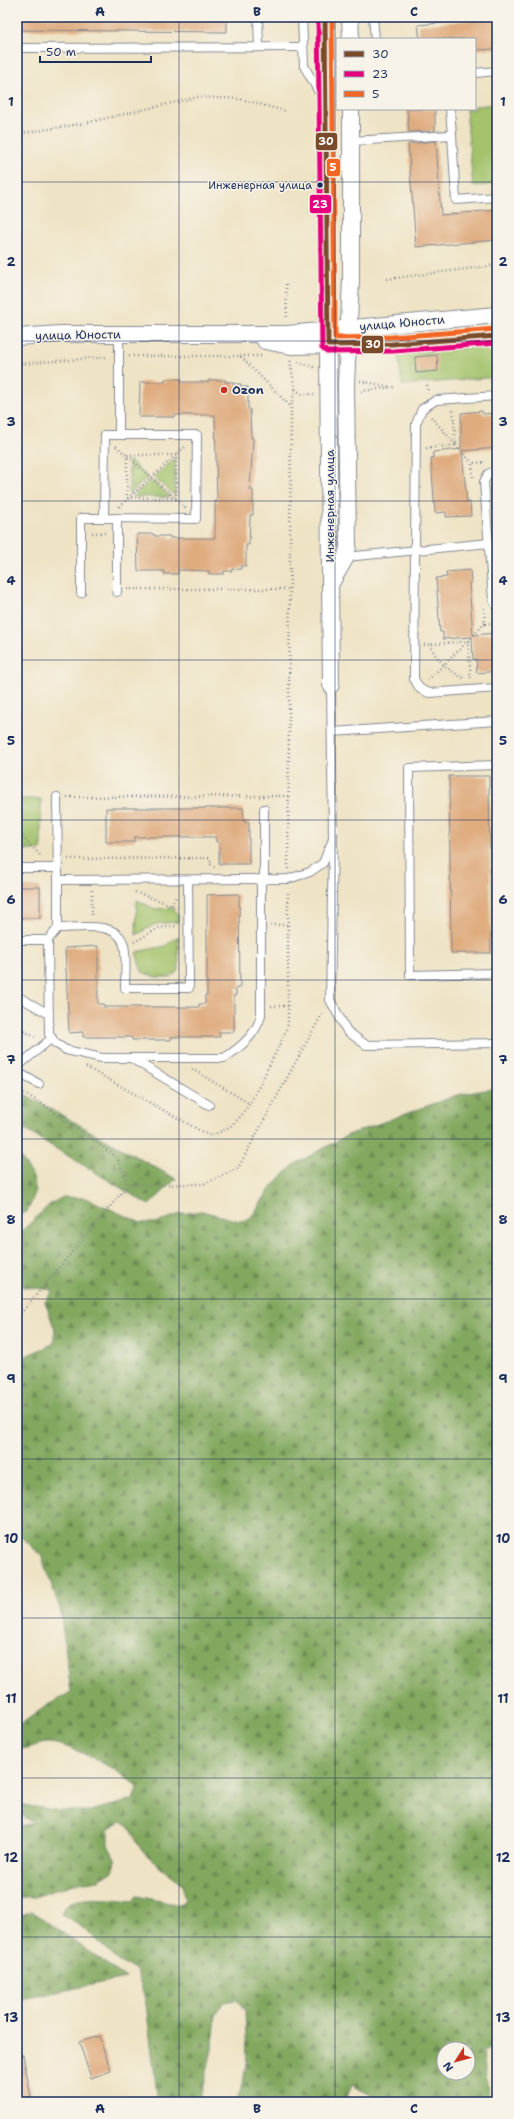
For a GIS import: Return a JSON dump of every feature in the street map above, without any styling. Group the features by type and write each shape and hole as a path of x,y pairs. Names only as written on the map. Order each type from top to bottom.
{"street":[{"name":"Инженерная улица","path":"325,17 331,685"},
{"path":"350,17 351,38"},
{"name":"Инженерная улица","path":"329,586 346,557 348,546 346,384 351,282 351,110"},
{"name":"улица Юности","path":"17,336 61,334 235,335 287,340 328,337 349,327 497,315"},
{"name":"улица Юности","path":"328,337 348,345 392,344 497,336"}],"lane":[{"path":"258,17 259,46"},
{"path":"302,17 304,66 326,104"},
{"path":"373,17 375,38"},
{"path":"17,48 303,47"},
{"path":"476,73 497,71"},
{"path":"450,110 456,200 497,197"},
{"path":"352,141 452,135"},
{"path":"118,435 119,334"},
{"path":"497,396 436,400 422,409 416,424 414,679 419,688 430,693 497,688"},
{"path":"81,593 81,518 105,518 117,518 196,517 197,436 105,436 105,518"},
{"path":"497,470 488,474 484,482 493,600 497,607"},
{"path":"117,518 117,592"},
{"path":"346,557 489,543"},
{"path":"331,685 333,839 330,1000 347,1032 366,1046 497,1043"},
{"path":"332,732 497,721"},
{"path":"497,765 409,768 410,975 497,973"},
{"path":"49,1041 48,940 58,928 58,880 54,868 57,859 57,797"},
{"path":"49,1041 66,1050 102,1058 224,1058 236,1050 259,1024 261,1015 264,810"},
{"path":"58,880 288,880 310,872 323,864 333,839"},
{"path":"17,868 54,868"},
{"path":"58,928 110,928 122,939 125,946 125,988 189,988 188,880"},
{"path":"17,940 48,940"},
{"path":"17,996 49,1014"},
{"path":"17,1067 49,1041"},
{"path":"131,1058 209,1105"},
{"path":"17,1072 39,1084"}],"path":[{"path":"17,134 81,124 198,97 240,99 285,111"},
{"path":"387,279 497,265"},
{"path":"286,284 287,340 295,389 292,407 288,880"},
{"path":"128,356 240,356 292,407"},
{"path":"17,364 109,357"},
{"path":"360,374 359,381 394,387 360,391 360,399"},
{"path":"429,404 430,416 472,463"},
{"path":"453,406 456,445"},
{"path":"105,436 196,517"},
{"path":"105,518 197,436"},
{"path":"423,448 456,445"},
{"path":"127,456 176,455"},
{"path":"175,498 176,455"},
{"path":"127,456 128,498"},
{"path":"128,498 175,498"},
{"path":"81,533 117,533"},
{"path":"419,688 485,623"},
{"path":"422,645 468,641"},
{"path":"429,644 443,665 452,672 471,681 468,641"},
{"path":"57,797 288,796"},
{"path":"17,831 54,868"},
{"path":"57,859 210,858"},
{"path":"92,880 92,928"},
{"path":"114,880 134,891 188,912"},
{"path":"135,942 159,928 179,926 188,928"},
{"path":"17,1321 27,1306 128,1185 204,1184 238,1168 330,1000"},
{"path":"17,1027 49,1041"},
{"path":"173,1058 250,1104"},
{"path":"80,1063 197,1130"},
{"path":"17,1089 44,1105 117,1157 128,1185"}],"green space":[{"path":"497,104 497,184 473,186 466,110 476,110 476,106"},
{"path":"497,345 497,377 402,385 398,353"},
{"path":"175,458 175,496 153,477"},
{"path":"129,460 148,477 129,495"},
{"path":"151,480 171,497 132,497"},
{"path":"17,799 41,799 41,850 17,850"},
{"path":"137,900 155,909 172,908 178,914 178,922 156,924 136,935"},
{"path":"178,936 179,970 171,977 156,977 142,972 136,952 165,946"},
{"path":"497,1088 497,2047 483,2052 489,2102 384,2102 352,2085 345,2102 236,2102 243,2085 247,2056 245,2012 237,2000 223,2002 216,2015 213,2045 200,2102 158,2102 146,2004 137,1971 119,1962 86,1930 61,1914 64,1907 70,1902 87,1899 133,1901 137,1896 180,1905 185,1899 182,1885 142,1851 128,1826 121,1822 108,1830 108,1845 115,1858 115,1866 112,1872 99,1880 77,1883 34,1897 17,1897 17,1829 21,1826 34,1823 22,1815 17,1815 17,1804 61,1811 90,1811 133,1800 137,1787 109,1767 71,1748 46,1743 21,1749 17,1748 17,1727 46,1706 71,1692 60,1609 41,1555 17,1533 19,1446 17,1438 17,1364 26,1356 53,1344 55,1330 45,1302 53,1290 17,1286 17,1236 49,1205 63,1197 86,1198 141,1223 156,1223 180,1214 202,1211 239,1221 246,1220 252,1216 272,1186 295,1164 348,1135 457,1095"},
{"path":"17,1090 176,1179 149,1205 17,1125"},
{"path":"17,1153 32,1175 35,1187 32,1202 27,1212 17,1215"},
{"path":"32,1911 126,1978 17,2000 17,1917"}],"building":[{"path":"17,17 227,17 227,32 17,30"},
{"path":"497,18 497,49 476,50 476,38 420,38 418,25"},
{"path":"407,110 435,110 435,131 409,132"},
{"path":"436,141 441,215 497,210 497,240 416,247 408,144"},
{"path":"437,355 438,371 416,373 415,357"},
{"path":"165,379 182,379 181,382 209,382 209,380 226,380 225,382 233,382 233,384 241,384 241,387 248,387 248,409 250,409 251,438 253,438 250,490 253,490 253,515 250,515 249,545 246,545 246,566 240,566 241,569 224,571 224,574 209,574 209,571 178,570 178,574 164,574 164,571 138,571 137,534 154,534 154,536 170,536 170,538 215,538 215,501 217,502 215,415 139,417 140,382 165,382"},
{"path":"482,411 483,414 497,413 497,448 462,451 467,502 470,502 471,516 446,517 446,512 435,513 431,458 433,458 433,452 461,449 461,413"},
{"path":"470,570 471,583 469,583 473,635 497,633 497,671 477,673 476,659 473,659 472,637 443,639 443,632 440,632 436,578 447,577 446,572"},
{"path":"449,776 489,776 491,953 451,953"},
{"path":"106,808 243,808 244,822 249,822 249,864 219,864 219,842 216,842 216,837 134,837 134,842 106,842"},
{"path":"17,887 40,887 40,918 17,918"},
{"path":"239,894 240,988 236,988 236,995 234,995 234,1032 219,1032 220,1037 171,1037 171,1040 132,1040 132,1037 83,1037 83,1032 69,1033 65,948 98,946 98,1004 104,1004 104,1007 199,1007 199,1004 205,1004 205,995 207,995 207,895"},
{"path":"99,2036 111,2071 91,2078 79,2042"},
{"path":"17,2055 23,2055 31,2097 17,2100"}],"transit line":[{"name":"23","path":"318,17 322,348 327,352 393,351 497,343"},
{"name":"30","path":"325,17 328,345 392,344 497,336"},
{"name":"5","path":"332,17 335,338 392,337 496,329"}],"place":[{"name":"Инженерная улица","path":"320,185"},
{"name":"Ozon","path":"224,390"}]}
